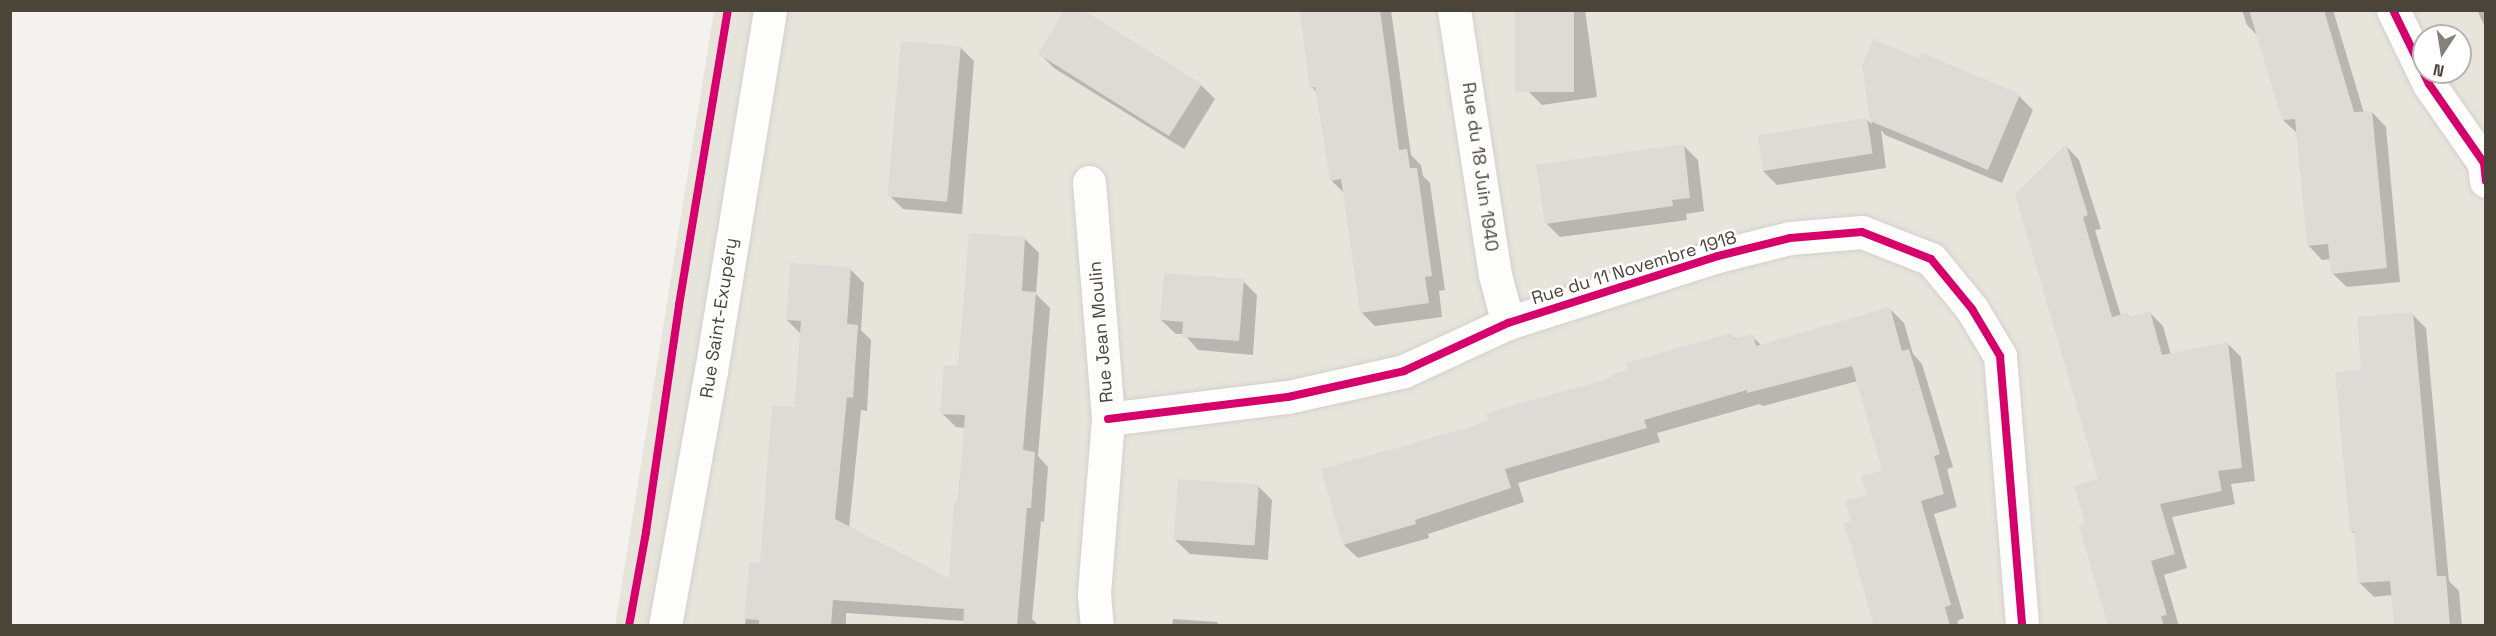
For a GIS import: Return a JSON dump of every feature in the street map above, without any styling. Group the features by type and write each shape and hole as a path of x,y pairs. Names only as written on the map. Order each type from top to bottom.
{"street":[{"name":"Rue Saint-Exupéry","path":"665,626 711,371 770,10"},
{"name":"Rue du 18 Juin 1940","path":"1454,10 1467,80 1495,275 1508,323"},
{"path":"2393,10 2429,84 2485,169"},
{"name":"Rue Jean Moulin","path":"1089,182 1108,419 1095,594 1097,626"},
{"name":"Rue du 11 Novembre 1918","path":"1108,419 1288,398 1404,371 1508,323 1718,256 1790,238 1862,232 1931,259 1972,309 2000,356 2022,626"}],"shaded area":[{"path":"714,11 2485,11 2485,625 615,626"}],"building":[{"path":"1064,10 1083,10 1202,84 1169,136 1038,54"},
{"path":"1302,10 1380,10 1399,150 1407,149 1410,168 1417,168 1432,276 1425,277 1429,303 1360,313 1341,179 1330,181 1315,87 1310,88 1300,14"},
{"path":"1515,10 1574,10 1574,92 1515,92"},
{"path":"2249,10 2324,10 2354,112 2372,111 2387,268 2331,274 2328,244 2307,246 2295,119 2282,120"},
{"path":"1873,39 1918,58 1922,53 2020,94 1988,170 1870,121 1862,65"},
{"path":"901,41 961,46 947,202 887,196"},
{"path":"1867,118 1873,154 1763,171 1757,135"},
{"path":"1684,144 1690,198 1672,200 1673,206 1545,224 1536,165"},
{"path":"2066,144 2088,215 2083,217 2112,317 2127,313 2128,317 2150,311 2162,355 2228,342 2242,468 2218,471 2222,491 2160,504 2175,554 2151,561 2167,615 2161,616 2164,626 2108,626 2079,526 2085,524 2074,486 2098,479 2015,194"},
{"path":"969,233 1025,237 1022,291 1036,292 1023,450 1035,452 1031,508 1027,508 1017,626 963,626 964,609 833,600 831,626 759,626 759,620 744,619 749,562 760,563 772,405 794,407 801,321 786,320 790,263 851,267 847,324 858,325 853,398 847,397 835,519 949,578 954,502 958,502 965,415 940,414 944,365 958,366"},
{"path":"1164,273 1244,279 1239,341 1182,337 1183,322 1160,320"},
{"path":"1890,307 1902,351 1909,349 1940,454 1934,456 1944,494 1921,501 1951,605 1945,607 1950,626 1874,626 1844,523 1851,521 1845,501 1867,495 1861,476 1882,470 1852,366 1747,393 1747,390 1644,420 1647,428 1505,469 1511,488 1415,520 1416,524 1343,545 1321,469 1470,427 1488,420 1486,413 1611,378 1610,375 1628,370 1626,363 1709,339 1732,333 1734,339 1753,334 1756,346"},
{"path":"2413,312 2437,576 2446,576 2450,626 2394,626 2390,581 2358,583 2354,531 2350,531 2335,372 2361,370 2357,317"},
{"path":"1178,479 1259,485 1255,546 1174,540"}],"cycle path":[{"path":"629,626 646,532 679,305 728,10"},
{"path":"2393,10 2429,84 2484,163 2486,181"},
{"path":"1108,419 1288,397 1404,371 1508,323 1718,256 1790,238 1862,232 1931,259 1972,309 2000,356 2022,626"}]}
